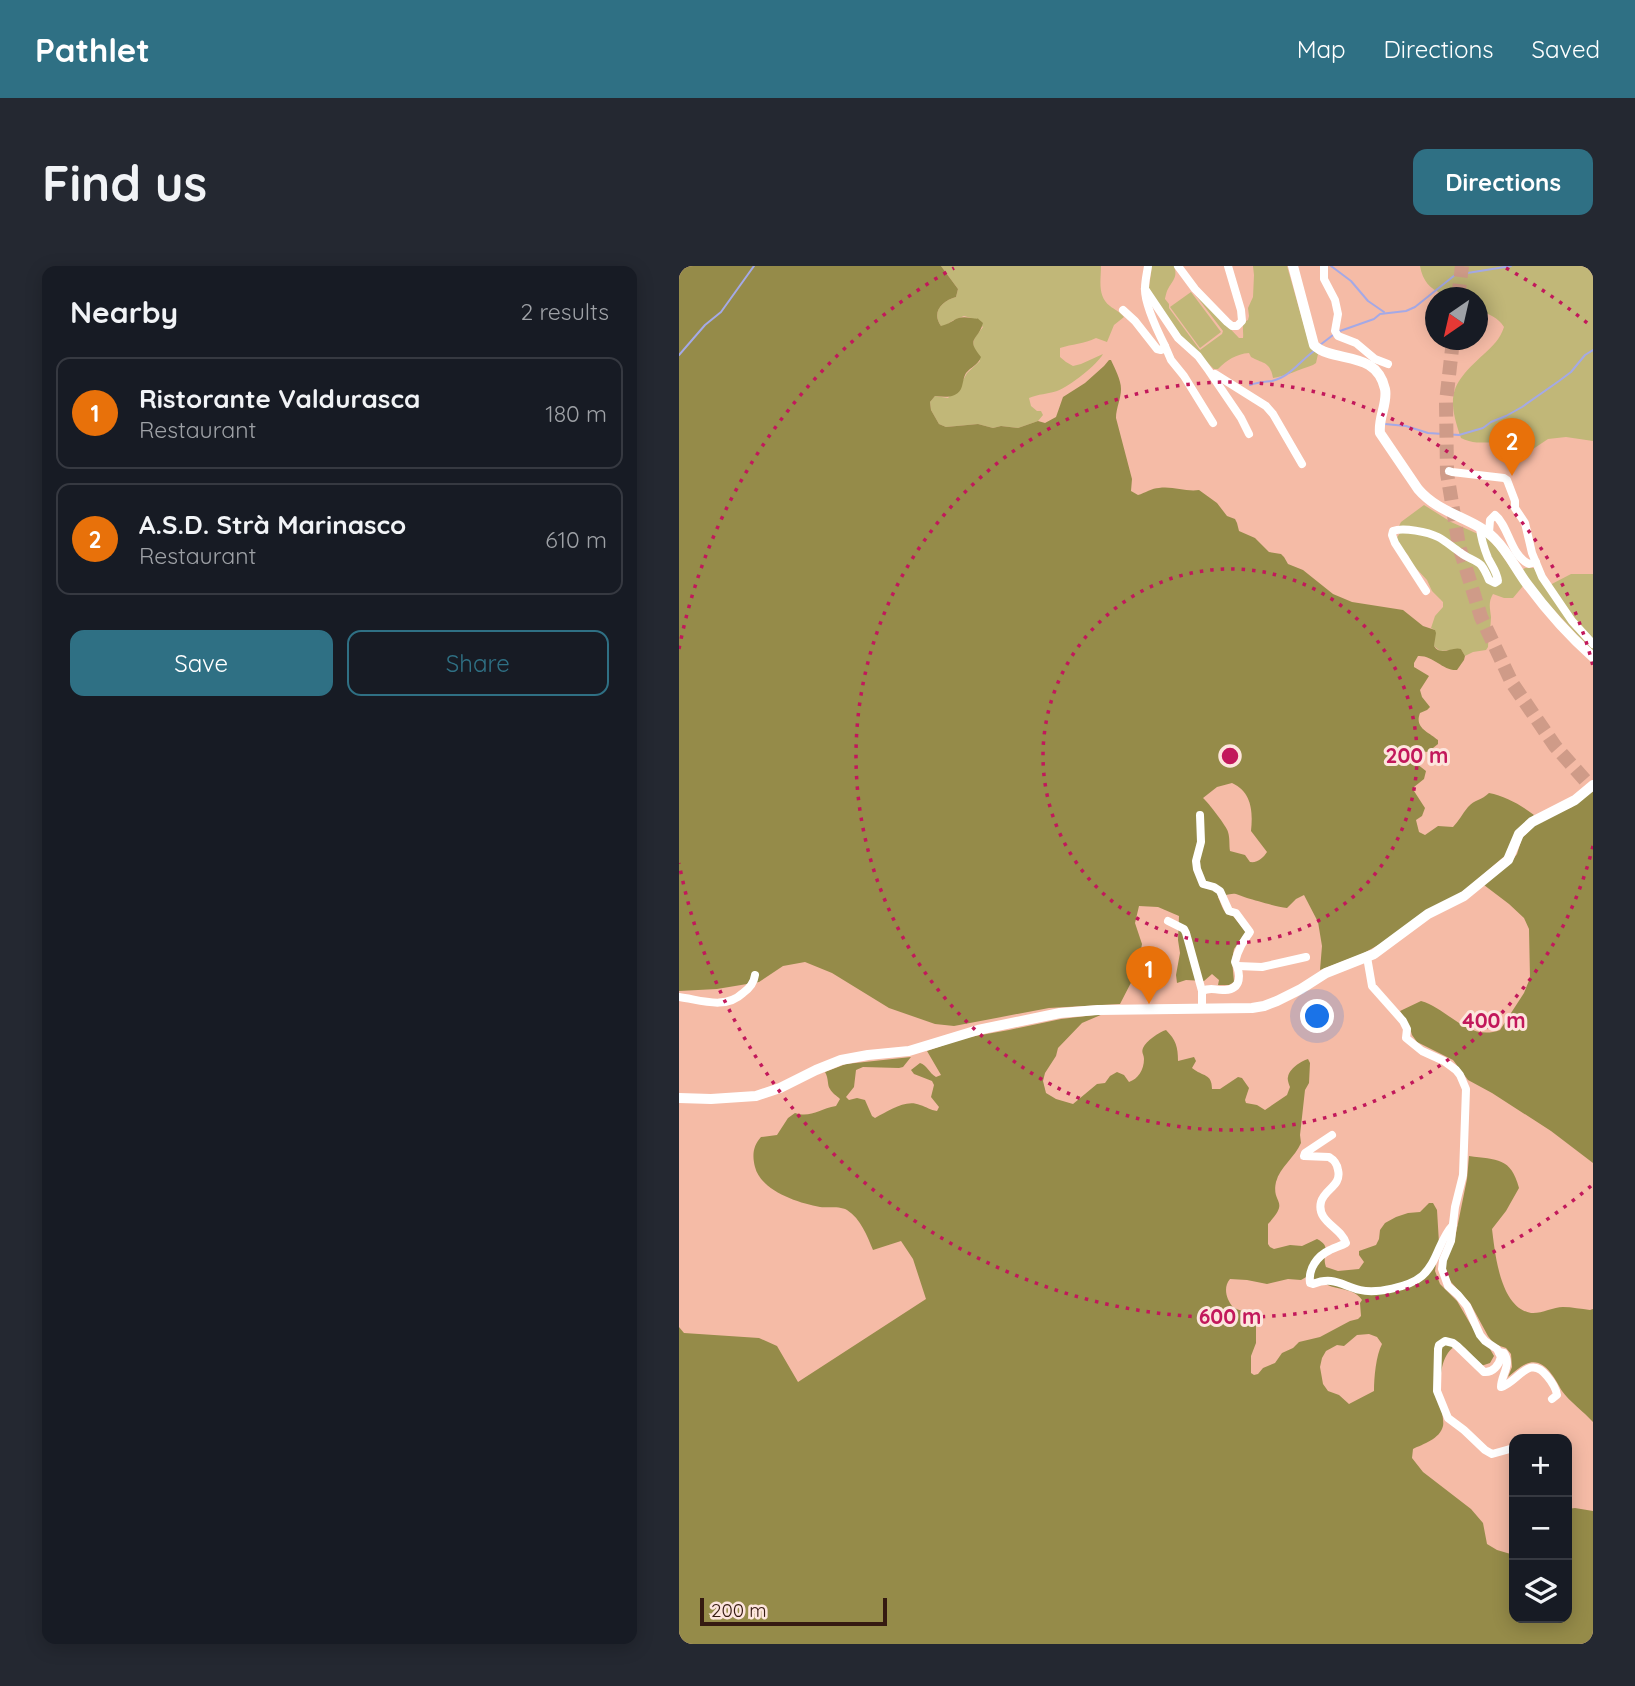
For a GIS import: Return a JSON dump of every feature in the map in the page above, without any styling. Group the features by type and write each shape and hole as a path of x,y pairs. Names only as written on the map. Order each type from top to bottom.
{"main road":[{"path":"1293,266 1314,345 1321,351 1356,360 1374,370 1385,390 1380,433 1424,497 1484,530 1500,545 1555,620 1593,657"},
{"path":"679,1098 756,1096 841,1060 909,1051 978,1030 1047,1015 1085,1011 1264,1006 1301,989 1326,973 1367,957 1428,915 1464,896 1508,860 1519,834 1532,822 1575,800 1593,785"}],"street":[{"path":"1148,266 1146,300 1154,323 1171,360 1213,423"},
{"path":"1178,266 1195,289 1227,322 1237,326 1242,321 1241,310 1228,266"},
{"path":"1324,266 1324,279 1335,300 1338,314 1335,331 1342,338 1356,343 1375,359 1388,364"},
{"path":"1145,289 1178,338 1198,356 1209,371 1249,434"},
{"path":"1123,310 1158,349 1162,350 1165,346"},
{"path":"1209,371 1266,407 1273,414 1302,464"},
{"path":"1449,471 1507,480 1515,508 1525,523 1536,562 1547,585 1572,621 1593,644"},
{"path":"1426,591 1395,543 1393,531 1400,529 1432,534 1479,563 1489,580 1495,583 1498,576 1481,539 1495,515 1500,519 1523,561 1529,564 1536,562"},
{"path":"1200,815 1201,842 1195,865 1202,882 1205,886 1217,889 1229,911 1236,914 1250,932 1238,950 1235,962 1239,980 1236,986 1227,990 1212,988 1202,991"},
{"path":"1168,920 1186,933 1202,991 1202,1008"},
{"path":"1238,966 1262,967 1306,957"},
{"path":"1367,957 1372,986 1406,1025 1405,1036 1409,1042 1450,1064 1467,1089 1463,1175 1455,1207 1451,1241 1443,1260 1444,1277 1448,1286 1467,1306 1485,1342 1504,1353 1508,1361 1501,1387 1528,1368 1537,1368 1548,1377 1556,1390 1557,1395 1552,1399"},
{"path":"679,996 701,1002 733,1001 753,984 755,975"},
{"path":"1332,1135 1304,1156 1329,1157 1334,1160 1338,1182 1321,1201 1320,1211 1344,1237 1346,1243 1318,1257 1310,1275 1310,1283 1333,1280 1361,1290 1373,1291 1406,1284 1422,1276 1432,1265 1447,1231 1453,1225"},
{"path":"1499,1352 1501,1357 1498,1366 1484,1372 1453,1343 1441,1342 1438,1349 1437,1391 1448,1418 1485,1450 1492,1454 1509,1449"}],"shaded area":[{"path":"679,266 941,266 958,289 956,297 939,308 937,316 941,326 958,318 978,319 983,323 973,343 981,357 966,373 959,392 953,396 935,396 930,402 931,410 939,424 946,427 978,424 993,428 1018,428 1038,421 1045,423 1056,417 1063,397 1085,383 1111,360 1121,386 1116,418 1132,479 1131,491 1138,495 1159,488 1199,490 1217,503 1227,516 1235,519 1239,531 1255,538 1269,552 1281,554 1288,564 1303,570 1333,594 1352,602 1403,610 1423,626 1435,630 1434,646 1437,649 1461,649 1465,656 1457,670 1423,656 1418,656 1414,663 1414,667 1429,676 1420,690 1430,707 1420,713 1419,722 1423,729 1438,740 1438,744 1428,752 1420,751 1414,756 1417,764 1426,771 1424,779 1414,787 1425,808 1422,816 1416,820 1419,832 1425,835 1438,826 1453,827 1470,805 1489,793 1513,801 1534,815 1522,825 1507,854 1466,889 1382,943 1320,970 1322,946 1318,922 1304,895 1287,908 1234,894 1218,897 1225,912 1233,916 1246,932 1234,949 1234,982 1229,985 1218,985 1219,980 1212,974 1204,981 1186,980 1177,983 1180,953 1179,916 1158,907 1139,906 1135,923 1142,944 1137,971 1120,1004 1049,1008 954,1026 935,1024 889,1008 832,973 805,962 783,966 759,982 717,989 679,991","holes":["1232,783 1239,787 1250,803 1251,831 1267,852 1255,862 1250,862 1245,855 1230,851 1227,829 1203,798 1217,787"]},
{"path":"941,266 1101,266 1103,298 1124,317 1114,325 1107,342 1096,338 1060,348 1060,357 1073,366 1103,354 1069,385 1029,398 1031,406 1043,415 1038,421 1018,428 993,428 978,424 946,427 939,424 931,410 930,402 935,396 948,398 980,361 973,343 983,327 964,316 941,326 937,316 939,308 956,297 958,289"},
{"path":"1152,266 1174,266 1175,276 1165,299 1200,350 1223,331 1195,292 1239,338 1243,338 1243,325 1248,320 1248,308 1253,297 1253,266 1287,266 1310,347 1318,354 1316,363 1273,378 1268,366 1251,357 1249,353 1236,356 1214,369 1184,340 1151,293 1149,288"},
{"path":"1420,266 1593,266 1593,441 1566,437 1548,439 1527,453 1511,445 1461,438 1453,400 1458,382 1496,342 1504,327 1488,314 1488,287 1432,287 1423,276"},
{"path":"1191,292 1221,332 1200,348 1170,307"},
{"path":"1424,505 1451,522 1487,538 1523,586 1513,598 1493,594 1486,650 1465,656 1461,649 1440,651 1434,646 1435,630 1431,628 1443,602 1396,543 1401,522"},
{"path":"1534,568 1546,587 1571,574 1593,574 1593,652 1541,596 1522,570"},
{"path":"1593,791 1593,1163 1551,1131 1468,1080 1453,1060 1417,1042 1400,1011 1421,1001 1478,1032 1500,1030 1524,993 1530,978 1529,929 1524,918 1484,885 1510,864 1517,854 1522,838 1538,822 1572,807"},
{"path":"1103,1014 1082,1023 1058,1048 1045,1073 1043,1081 1046,1093 1073,1104 1117,1072 1124,1075 1129,1082 1135,1079 1143,1067 1142,1051 1145,1045 1166,1030 1176,1044 1178,1061 1194,1057 1196,1061 1192,1068 1209,1078 1212,1089 1220,1089 1238,1077 1242,1078 1249,1088 1246,1103 1265,1110 1287,1095 1290,1087 1289,1074 1308,1059 1309,1083 1305,1090 1301,1143 1276,1182 1279,1206 1268,1224 1268,1244 1274,1249 1290,1245 1302,1246 1317,1239 1326,1248 1326,1267 1338,1271 1359,1269 1364,1262 1359,1251 1376,1245 1385,1223 1408,1213 1420,1212 1429,1203 1433,1203 1437,1210 1439,1243 1435,1271 1440,1284 1457,1301 1471,1325 1493,1350 1490,1349 1494,1356 1490,1363 1481,1366 1459,1344 1446,1356 1441,1373 1443,1426 1435,1438 1413,1449 1412,1458 1423,1472 1471,1509 1483,1523 1487,1544 1509,1554 1509,1623 1572,1623 1572,1508 1593,1511 1593,1644 679,1644 679,1327 684,1333 759,1338 777,1346 798,1382 926,1299 913,1259 901,1241 873,1250 860,1223 847,1210 801,1202 781,1194 765,1183 754,1163 758,1140 761,1137 777,1135 788,1118 795,1113 811,1114 836,1106 840,1099 829,1087 825,1072 846,1064 911,1057 899,1068 863,1067 856,1070 854,1087 846,1097 849,1100 865,1100 875,1118 909,1104 937,1111 939,1107 931,1097 934,1085 932,1081 914,1074 911,1070 920,1063 936,1077 941,1075 927,1051 964,1038 1061,1019","holes":["1308,1276 1356,1294 1362,1300 1361,1316 1320,1337 1299,1342 1258,1374 1251,1373 1251,1356 1256,1343 1256,1314 1233,1307 1226,1293 1230,1279 1267,1284 1288,1279 1301,1280","1369,1334 1377,1337 1382,1344 1377,1360 1374,1391 1349,1404 1339,1395 1328,1391 1323,1384 1320,1367 1326,1351 1337,1345 1344,1346 1357,1335"]},
{"path":"1469,1156 1507,1165 1512,1170 1519,1188 1492,1229 1501,1278 1512,1301 1531,1313 1563,1307 1593,1309 1593,1422 1538,1363 1526,1364 1508,1377 1512,1367 1511,1354 1506,1348 1494,1344 1470,1303 1447,1275 1445,1262 1454,1243"}],"waterway":[{"path":"679,355 705,325 721,312 754,266"},
{"path":"1331,266 1351,281 1368,301 1384,312"},
{"path":"1340,331 1374,319 1380,314 1406,311 1415,307 1455,275 1511,266"},
{"path":"1320,345 1333,335"},
{"path":"1385,424 1406,426 1428,433 1459,435 1483,428 1522,407 1559,381 1593,350"},
{"path":"1250,385 1284,376 1314,351"}],"tunnel":[{"path":"1459,287 1462,266"},
{"path":"1452,350 1446,402 1447,473 1459,546 1481,617 1512,683 1555,746 1593,789"}],"place":[{"name":"A.S.D. Strà Marinasco","path":"1512,476"},
{"name":"Ristorante Valdurasca","path":"1149,1004"}]}
